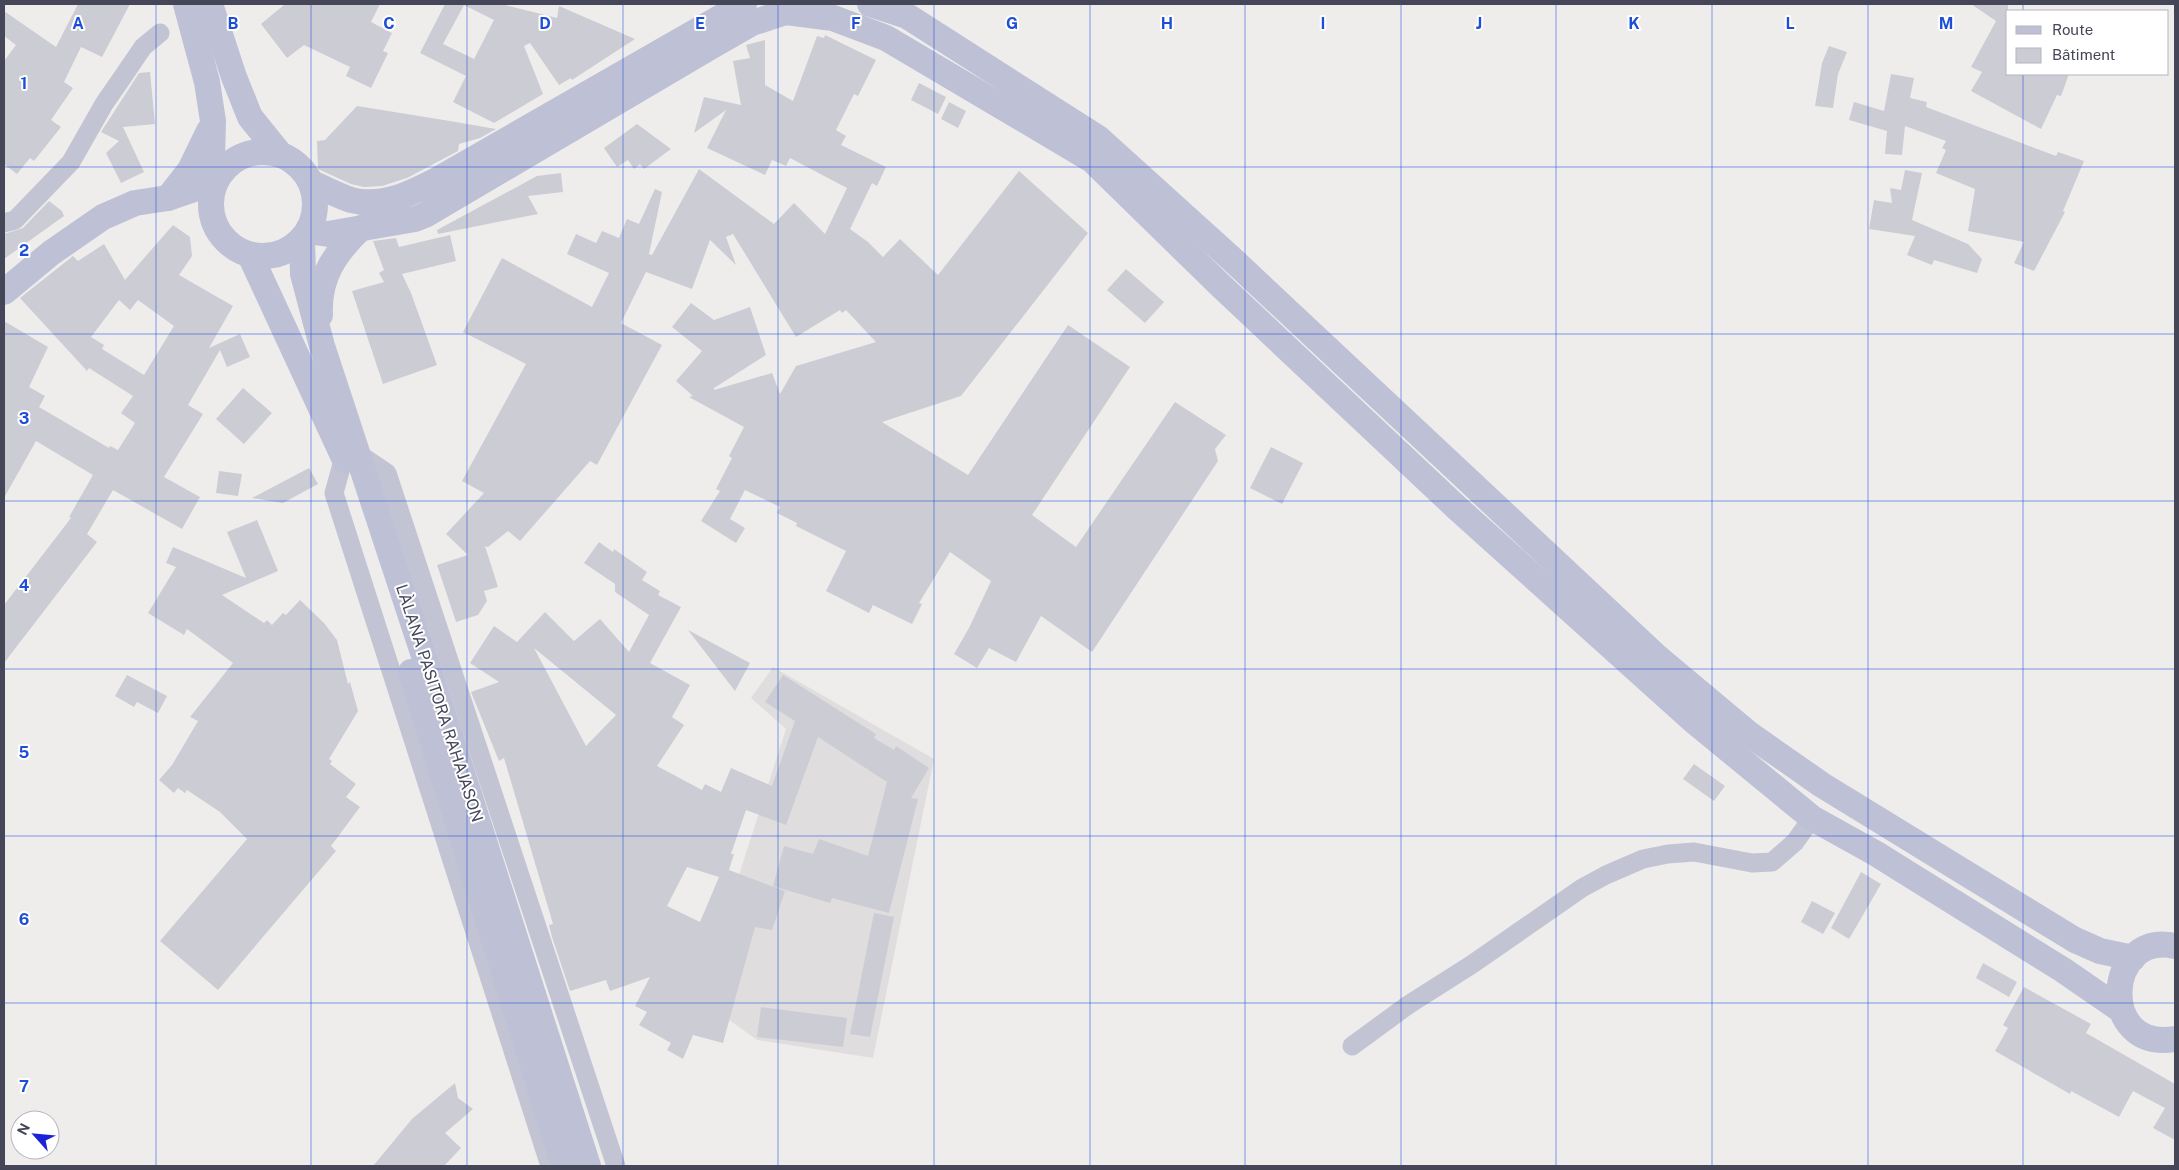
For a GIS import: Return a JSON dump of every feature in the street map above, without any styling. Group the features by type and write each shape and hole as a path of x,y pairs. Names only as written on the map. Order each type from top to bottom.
{"street":[{"path":"186,4 207,82 213,121 212,159 215,182"},
{"path":"210,4 234,77 250,117 279,153"},
{"path":"311,182 351,200 370,202 401,198 437,180 744,4"},
{"path":"870,4 907,16 1098,138 1234,261 1657,657 1749,734 1822,786 2075,940 2100,952 2133,958"},
{"path":"305,235 328,234 415,219 425,215 710,47 766,17 786,12 833,18 886,38 1092,160 1220,285 1456,507 1695,722 1812,818 1875,853 2022,945 2121,1010"},
{"path":"4,223 15,220 71,162 104,104 143,47 160,33"},
{"path":"168,198 190,170 213,121"},
{"path":"266,150 279,153 288,157 302,168 311,182 315,199 314,216 305,235 287,251 269,256 250,255 233,247 220,234 212,218 210,200 215,182 225,168 238,157 266,150"},
{"path":"4,292 51,253 103,216 135,203 168,198 215,182"},
{"path":"322,346 319,303 324,276 340,248 361,228"},
{"name":"LÀLANA PASITORA RAHAJASON","path":"305,235 303,274 352,455 564,1166"},
{"name":"LÀLANA PASITORA RAHAJASON","path":"250,255 352,455 588,1166"},
{"path":"550,1166 334,493 352,455 387,473 616,1166"},
{"path":"1352,1046 1408,1005 1486,955 1582,888 1606,875 1643,860 1668,854 1694,852 1752,864 1772,862 1795,842 1812,818"},
{"path":"2173,941 2149,948 2133,958 2122,973 2118,991 2121,1010 2130,1026 2146,1037 2164,1041 2175,1039"}],"shaded area":[{"path":"773,667 934,759 873,1058 757,1040 707,1004 727,912 786,729 751,698"}],"building":[{"path":"78,4 130,4 102,57 81,47 64,82 73,88 51,120 61,127 34,161 30,158 17,174 4,164 4,61 16,45 4,36 4,11 56,47"},
{"path":"285,4 380,4 371,22 392,33 383,51 388,53 371,88 346,76 350,67 304,45 287,58 261,24"},
{"path":"445,4 501,4 557,18 559,6 635,39 572,80 571,78 559,85 530,43 524,46 543,94 494,123 453,102 466,76 420,53","holes":["464,5 494,20 474,59 443,44"]},
{"path":"1971,4 2008,4 2008,10 2006,10 2006,75 2069,75 2061,96 2057,95 2041,129 1971,91 1982,72 1971,67 1996,21"},
{"path":"825,35 876,60 858,96 854,94 836,130 846,136 841,145 886,167 877,186 872,183 850,229 868,242 883,257 900,239 938,275 1019,171 1088,233 961,396 882,422 968,475 1068,325 1130,367 1032,515 1076,547 1175,402 1226,435 1215,449 1218,461 1092,652 1041,616 1016,662 989,648 977,668 954,654 969,628 991,581 950,552 919,603 922,604 912,624 873,605 869,613 826,591 846,551 796,526 797,523 777,513 780,507 745,490 730,519 745,528 736,543 701,521 720,491 716,489 732,458 729,456 744,427 689,397 693,396 676,381 702,351 672,327 691,303 714,320 750,307 766,355 714,388 714,390 772,373 780,394 796,366 876,342 846,310 842,313 840,310 796,337 733,234 726,237 736,265 710,240 692,289 646,272 621,323 662,345 597,465 590,461 520,541 508,531 488,547 485,546 498,587 484,591 487,601 478,615 456,622 437,565 468,555 446,534 484,493 462,481 526,364 463,332 502,258 592,307 609,273 567,254 576,234 596,243 602,231 619,238 627,219 639,224 655,189 662,192 649,254 652,255 699,169 774,224 794,203 825,234 847,188 790,158 786,166 772,160 765,175 707,148 726,110 694,133 704,97 741,105 733,61 750,58 746,45 765,40 765,85 793,101 817,36 824,38"},
{"path":"1829,46 1847,52 1838,74 1833,108 1815,106 1822,63"},
{"path":"150,72 155,124 123,127 144,172 121,183 106,153 119,141 101,132 139,73"},
{"path":"1891,74 1914,78 1910,98 1927,102 1926,107 2056,156 2058,152 2084,161 2063,211 2065,212 2034,271 2014,263 2024,242 1968,231 1975,189 1936,173 1946,150 1942,148 1946,141 1905,126 1902,155 1885,154 1887,131 1849,120 1854,102 1884,111"},
{"path":"919,83 946,97 938,114 911,100"},
{"path":"949,102 966,111 958,128 941,119"},
{"path":"357,106 496,129 480,138 459,144 458,151 407,178 382,186 364,187 351,184 318,169 317,141 325,140"},
{"path":"637,124 671,149 644,169 640,164 634,169 628,160 617,167 604,148"},
{"path":"1905,170 1922,173 1912,220 1968,244 1982,259 1977,273 1934,260 1932,265 1907,255 1915,236 1869,229 1874,200 1892,203 1890,188 1901,190"},
{"path":"561,173 563,192 528,196 538,214 438,234 437,230 537,176"},
{"path":"49,201 62,211 64,216 4,259 4,234 23,228"},
{"path":"173,225 190,237 192,256 179,275 233,306 209,348 240,334 250,357 227,367 220,350 188,405 203,414 164,477 200,497 182,529 113,490 87,534 97,542 4,663 4,605 71,518 69,517 93,475 36,441 4,498 4,321 48,347 29,387 45,396 39,407 109,448 110,446 118,450 135,423 121,413 133,396 89,368 87,371 20,298 73,256 78,261 104,244 125,280","holes":["119,300 130,310 138,300 174,326 144,375 102,349 104,345 91,337"]},
{"path":"450,235 456,261 402,274 411,293 437,365 383,384 352,291 384,282 379,273 384,270 373,241 396,238 399,247"},
{"path":"1126,269 1164,302 1145,323 1107,290"},
{"path":"243,388 272,413 244,444 216,419"},
{"path":"1271,447 1303,463 1282,504 1250,488"},
{"path":"309,468 318,484 283,503 252,498"},
{"path":"219,471 242,474 238,496 216,493"},
{"path":"257,520 278,571 222,595 264,623 267,620 272,625 283,613 286,615 300,600 324,623 337,640 348,684 350,682 358,711 329,759 332,761 330,764 356,784 346,797 360,807 331,846 336,851 218,990 160,941 247,839 220,812 187,790 185,793 178,788 174,793 159,780 172,765 198,721 190,717 233,663 187,629 184,635 148,613 176,567 166,563 173,547 246,578 227,532"},
{"path":"599,542 613,552 614,549 647,572 642,580 660,591 658,595 681,607 650,663 690,685 672,717 684,725 657,766 702,790 705,784 721,792 731,768 772,786 795,721 765,702 783,675 876,734 874,738 894,750 896,746 929,768 911,798 918,799 889,913 832,898 830,903 773,886 784,846 813,854 819,839 868,856 887,782 818,737 786,825 746,810 731,854 734,854 729,870 785,891 772,930 755,927 723,1043 693,1035 683,1059 667,1050 671,1043 639,1025 647,1012 635,1006 650,977 610,991 606,980 570,991 552,937 549,925 553,924 504,758 499,761 471,692 499,682 470,663 494,626 517,642 545,612 574,641 600,619 629,652 649,615 615,592 615,584 584,563","holes":["534,648 616,715 586,746","687,867 719,877 700,922 667,906"]},
{"path":"688,630 750,663 735,691"},
{"path":"127,675 167,696 158,713 137,702 134,707 115,696"},
{"path":"1694,764 1725,786 1714,801 1683,779"},
{"path":"1861,872 1881,884 1849,939 1831,928"},
{"path":"1812,901 1835,913 1823,934 1801,922"},
{"path":"874,913 894,917 870,1037 850,1034"},
{"path":"1983,963 2017,982 2009,997 1976,978"},
{"path":"2024,987 2091,1024 2086,1033 2175,1084 2175,1140 2153,1128 2165,1108 2133,1091 2119,1117 2071,1091 2070,1094 1995,1051 2008,1028 2003,1025"},
{"path":"761,1007 847,1018 843,1047 757,1037"},
{"path":"455,1083 458,1098 473,1109 445,1133 461,1148 444,1166 373,1166 412,1119"}]}
